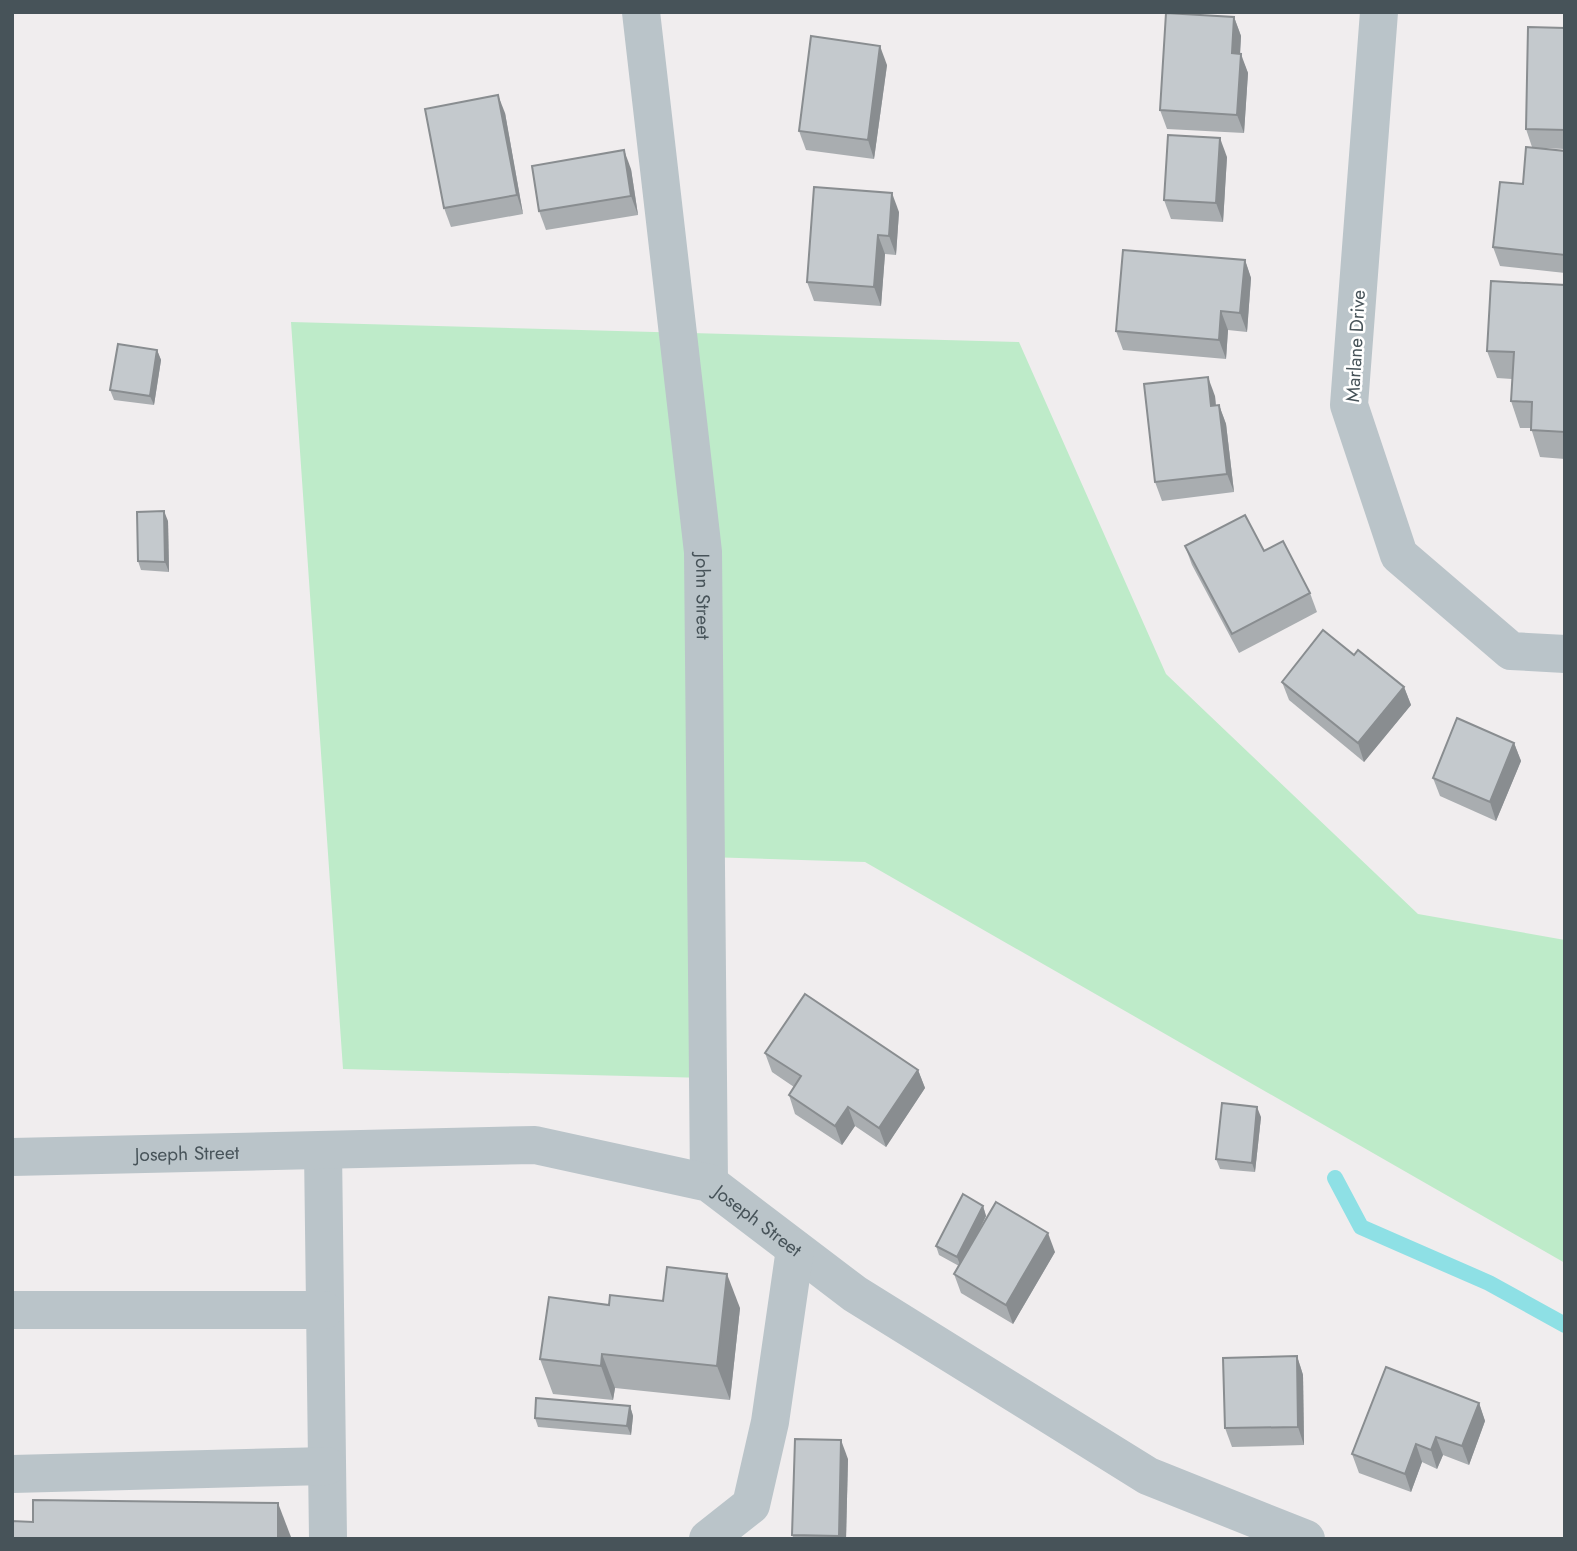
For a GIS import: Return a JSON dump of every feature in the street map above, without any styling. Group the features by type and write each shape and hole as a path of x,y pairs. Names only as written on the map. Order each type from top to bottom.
{"street":[{"name":"John Street","path":"641,12 703,552 709,1182"},
{"name":"Marlane Drive","path":"1379,12 1349,405 1399,555 1511,651 1565,654"},
{"name":"Joseph Street","path":"12,1157 535,1145 709,1182 855,1294 1148,1476 1306,1539"},
{"path":"323,1150 328,1539"},
{"path":"708,1539 751,1505 770,1422 795,1249"},
{"path":"12,1310 324,1310"},
{"path":"12,1474 327,1466"}],"green space":[{"path":"291,322 1019,342 1166,674 1418,914 1565,940 1565,1263 865,862 706,857 707,1078 343,1069"}],"building":[{"path":"1166,13 1234,17 1232,53 1241,54 1237,115 1160,110"},
{"path":"1528,27 1565,28 1565,130 1526,129"},
{"path":"811,36 880,46 868,140 799,131"},
{"path":"498,95 517,195 444,208 425,109"},
{"path":"1168,135 1220,138 1216,203 1164,200"},
{"path":"1526,147 1565,151 1565,255 1493,247 1500,182 1523,184"},
{"path":"624,150 631,196 539,211 532,166"},
{"path":"814,187 892,193 889,236 878,235 874,287 807,282"},
{"path":"1123,250 1245,260 1240,313 1221,311 1219,340 1116,331"},
{"path":"1491,281 1565,285 1565,432 1531,430 1532,402 1511,401 1514,352 1487,351"},
{"path":"118,344 157,350 150,396 110,390"},
{"path":"1208,377 1211,406 1219,405 1227,474 1155,482 1144,384"},
{"path":"164,511 165,562 138,561 137,512"},
{"path":"1245,515 1264,551 1283,541 1310,593 1232,634 1185,546"},
{"path":"1323,630 1354,655 1358,650 1404,687 1358,743 1282,682"},
{"path":"1457,718 1514,743 1490,802 1433,778"},
{"path":"805,994 918,1070 879,1128 848,1107 835,1126 789,1095 801,1076 765,1053"},
{"path":"1222,1103 1257,1107 1252,1163 1216,1159"},
{"path":"963,1194 983,1206 957,1257 936,1246"},
{"path":"996,1202 1048,1233 1006,1305 954,1274"},
{"path":"667,1267 727,1274 717,1366 602,1354 601,1366 540,1359 549,1297 609,1305 610,1295 663,1301"},
{"path":"1297,1356 1298,1427 1225,1428 1223,1358"},
{"path":"1386,1367 1479,1403 1462,1446 1436,1437 1431,1450 1416,1444 1405,1474 1352,1454"},
{"path":"536,1398 630,1406 627,1426 535,1418"},
{"path":"795,1439 841,1440 839,1536 792,1535"},
{"path":"33,1500 278,1503 278,1539 12,1539 12,1521 33,1522"}],"waterway":[{"path":"1335,1178 1361,1227 1489,1283 1565,1325"}]}
